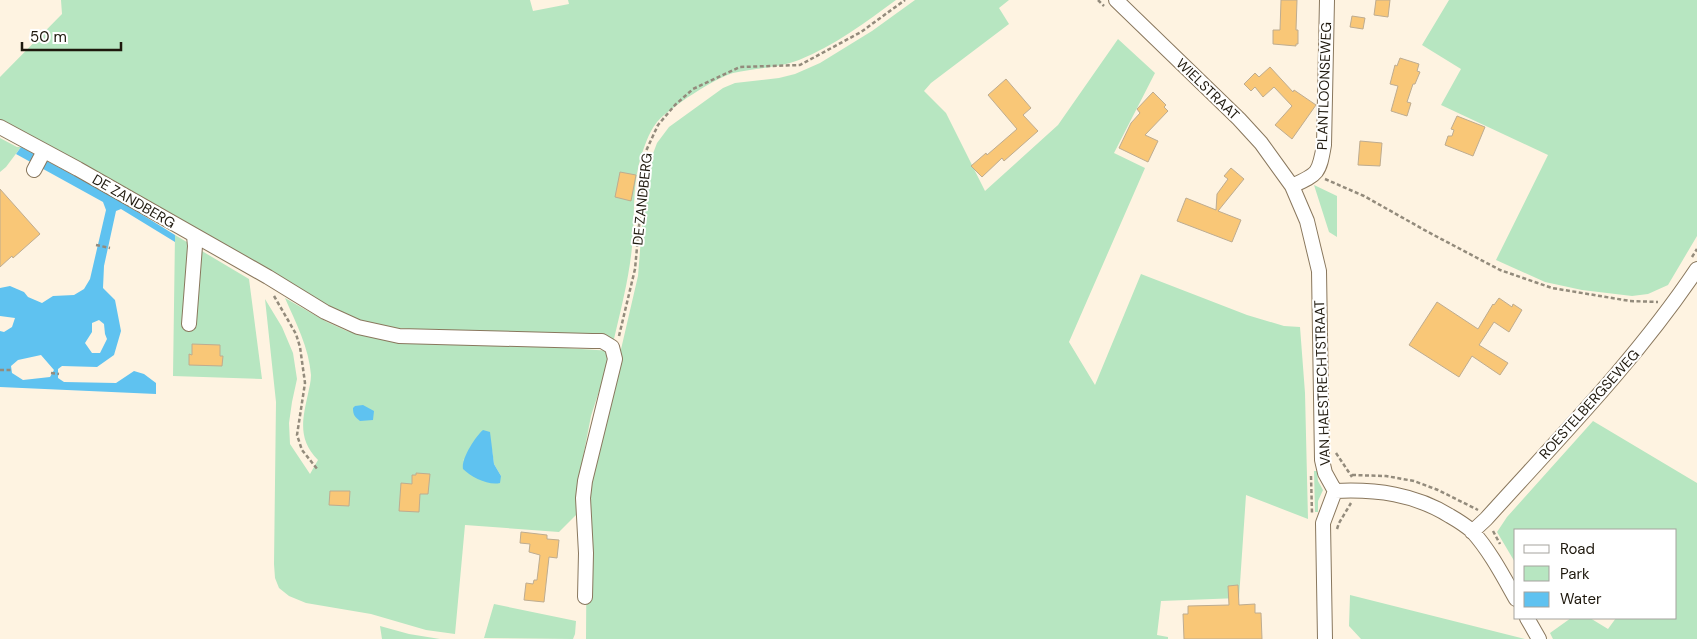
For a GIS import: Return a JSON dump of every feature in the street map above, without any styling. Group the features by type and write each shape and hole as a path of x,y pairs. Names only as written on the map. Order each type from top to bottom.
{"street":[{"name":"WIELSTRAAT","path":"1116,0 1239,119 1261,143 1292,186"},
{"name":"PLANTLOONSEWEG","path":"1315,175 1321,161 1324,145 1327,0"},
{"name":"DE ZANDBERG","path":"0,128 268,277 325,312 358,327 400,336 592,340 602,341 612,347"},
{"path":"34,170 44,152"},
{"path":"1292,186 1315,175"},
{"name":"VAN HAESTRECHTSTRAAT","path":"1292,186 1307,221 1319,272 1322,460 1325,473 1335,491"},
{"path":"189,324 195,246 194,236"},
{"name":"ROESTELBERGSEWEG","path":"1472,532 1486,519 1632,357 1697,269"},
{"path":"585,597 586,553 583,515 585,481 615,359 612,347"},
{"path":"1325,639 1324,523 1335,491 1380,492 1402,495 1436,508 1463,524 1472,532 1496,564 1514,596"},
{"path":"1527,619 1539,639"}],"path":[{"name":"DE ZANDBERG","path":"612,347 618,343 635,269 646,151 658,125 694,89 740,67 800,65 861,32 904,0"},
{"path":"1315,175 1364,196 1500,270 1552,288 1630,301 1673,304"},
{"path":"96,245 110,248"},
{"path":"268,277 274,296 296,334 300,347 305,383 297,435 302,450 318,470"},
{"path":"0,370 13,370"},
{"path":"51,373 59,374"},
{"name":"VAN HAESTRECHTSTRAAT","path":"1338,459 1352,475"},
{"name":"VAN HAESTRECHTSTRAAT","path":"1311,470 1312,514"}],"green space":[{"path":"61,0 530,0 533,11 569,4 568,0 896,0 825,48 783,65 725,76 704,87 657,122 646,142 637,174 634,195 631,259 614,339 602,340 374,327 350,321 0,127 0,77 62,14"},
{"path":"915,0 1009,0 999,8 1009,24 931,83 924,91 946,113 985,191 1058,125 1118,39 1155,73 1114,153 1145,168 1069,342 1095,385 1141,274 1247,315 1284,326 1300,327 1305,393 1308,519 1246,495 1239,598 1161,601 1157,635 1168,637 1168,639 586,639 587,496 638,276 645,188 651,159 657,143 669,127 723,88 735,83 779,78 795,74 820,63 872,31"},
{"path":"1449,0 1697,0 1697,236 1668,285 1648,294 1632,296 1582,290 1545,282 1496,260 1548,155 1441,105 1461,69 1422,45"},
{"path":"0,138 17,147 21,147 0,172"},
{"path":"1314,185 1337,196 1337,237 1329,232"},
{"path":"175,235 249,279 262,379 173,376"},
{"path":"285,298 347,331 369,335 612,351 591,416 578,483 576,515 559,532 465,525 455,634 426,630 371,614 306,603 289,596 279,588 275,578 274,564 276,402 265,299 282,327 293,353 297,379 289,423 290,444 310,474 318,460 307,445 303,429 304,413 311,380 308,355","holes":["492,450 494,464 501,476 463,460"]},
{"path":"1593,421 1697,483 1697,639 1553,639 1550,633 1570,619 1592,619 1608,629 1615,619 1677,619 1677,529 1514,529 1514,561 1497,532 1507,517"},
{"path":"1314,471 1317,471 1318,481 1323,490 1318,501 1318,512 1315,512"},
{"path":"1350,595 1525,639 1361,639 1349,626"},
{"path":"494,604 576,621 573,639 484,638"},
{"path":"380,626 409,634 440,639 382,639"}],"water":[{"path":"21,147 112,196 175,235 175,242 121,209 116,211 104,266 103,288 115,300 121,331 114,355 97,367 62,366 58,369 58,378 64,382 116,383 134,371 144,374 156,383 156,394 0,387 0,331 4,332 12,327 15,318 0,316 0,288 10,286 42,303 53,296 74,295 84,289 90,279 106,210 103,202 16,154","holes":["99,320 104,324 107,339 100,353 92,353 85,343 92,332 92,323","41,355 54,370 50,377 23,380 12,373 11,366 18,360"]},
{"path":"363,405 374,411 373,420 360,421 355,416 353,408"},
{"path":"483,430 490,432 494,464 501,476 500,483 496,484 480,480 463,469 464,460 469,448"}],"building":[{"path":"1281,0 1297,0 1296,30 1298,30 1298,44 1296,46 1273,44 1273,30 1280,30"},
{"path":"1376,0 1390,0 1388,17 1374,15"},
{"path":"1352,16 1365,18 1363,29 1350,27"},
{"path":"1400,58 1419,64 1417,71 1420,72 1415,84 1413,84 1407,102 1411,103 1407,116 1391,111 1398,86 1390,84 1395,65 1397,66"},
{"path":"1270,67 1293,92 1294,90 1316,105 1292,139 1275,125 1292,106 1274,87 1263,97 1255,87 1251,91 1244,84 1255,73 1259,77"},
{"path":"1006,79 1031,108 1023,115 1038,131 1004,161 1002,158 982,177 971,166 1017,129 988,95"},
{"path":"1153,92 1166,105 1164,107 1168,111 1145,135 1158,141 1148,162 1119,148 1131,123 1140,113 1137,109"},
{"path":"1457,116 1485,127 1473,156 1445,145 1448,136 1452,136 1454,130 1451,129"},
{"path":"1360,141 1382,143 1380,166 1358,165"},
{"path":"1231,168 1244,179 1218,211 1241,220 1232,242 1177,221 1186,198 1216,210 1217,194 1228,179 1224,176"},
{"path":"620,172 636,175 631,201 615,197"},
{"path":"0,189 40,234 0,267"},
{"path":"1499,298 1512,307 1513,304 1522,310 1509,332 1494,322 1479,345 1508,363 1500,375 1472,356 1459,377 1409,345 1437,302 1478,329 1493,304"},
{"path":"192,344 220,345 220,356 223,356 222,366 189,365 189,354 192,355"},
{"path":"416,473 430,474 428,494 420,494 419,512 399,511 401,483 412,484 412,475 416,475"},
{"path":"330,491 350,491 349,506 329,505"},
{"path":"521,532 547,535 547,539 559,540 557,558 549,557 544,602 524,600 526,583 533,584 534,580 537,580 540,555 529,552 530,544 520,543"},
{"path":"1238,585 1239,605 1255,604 1255,613 1261,613 1262,639 1184,639 1183,614 1188,614 1188,606 1229,605 1228,586"}]}
